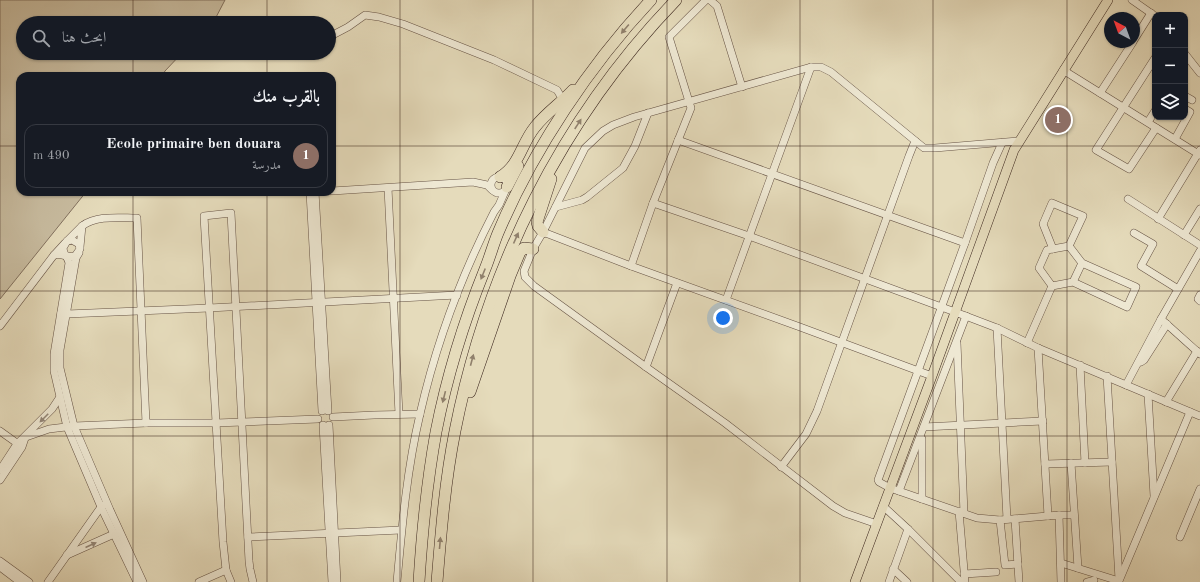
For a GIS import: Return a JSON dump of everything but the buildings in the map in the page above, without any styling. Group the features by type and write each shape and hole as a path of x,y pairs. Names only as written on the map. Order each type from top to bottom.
{"highway":[{"path":"419,582 423,526 436,431 451,370 474,298 498,234 528,172 556,124 622,32 651,0"},
{"path":"437,582 445,500 455,432 475,350 493,294 509,254 532,202 561,151 587,111 638,43 676,0"},
{"path":"498,177 514,166 530,133 536,126 592,72"},
{"path":"507,188 527,145 534,141 537,144 537,147 528,172"},
{"path":"543,232 538,226 537,222 561,151"},
{"path":"455,432 510,276 520,252 524,248 533,249"}],"main road":[{"path":"855,582 1014,150 1018,141 1108,0"}],"street":[{"path":"631,266 653,203 688,118 690,108 690,102 669,37 706,0"},
{"path":"710,0 717,6 742,87"},
{"path":"1132,0 1152,13"},
{"path":"336,33 348,27 364,15 379,17 403,24 494,60 557,90 563,100"},
{"path":"1140,32 1152,15"},
{"path":"1100,93 1129,48"},
{"path":"1188,58 1200,73"},
{"path":"1152,63 1096,150 1129,169 1156,128"},
{"path":"726,300 811,67"},
{"path":"876,524 845,513 833,506 725,423 646,368 528,281 525,277 524,271 533,249 556,207 579,158 586,148 603,131 613,125 648,113 811,67 820,67 831,72 924,148 928,149 1018,141"},
{"path":"1063,70 1199,153 1158,219"},
{"path":"1188,98 1192,100"},
{"path":"556,207 587,197 623,168 635,146 648,113"},
{"path":"1148,122 1152,116"},
{"path":"1175,139 1186,120"},
{"path":"678,140 965,243"},
{"path":"781,467 806,434 812,422 915,141"},
{"path":"1002,143 993,163 879,476 879,482 890,488 977,518 1007,519 1074,515"},
{"path":"494,212 493,191 491,184 498,177"},
{"path":"336,191 473,182 498,177 506,181 507,188 469,264 431,373 420,414 409,472 396,582"},
{"path":"473,182 487,185 493,191 503,193 507,188"},
{"path":"388,188 399,414"},
{"path":"310,196 319,302 325,411"},
{"path":"316,196 319,302"},
{"path":"1128,199 1200,245"},
{"path":"653,203 749,236 997,328 1038,348 1200,416"},
{"path":"1053,249 1044,224 1052,203 1083,216 1069,246"},
{"path":"1184,235 1200,209"},
{"path":"231,582 226,570 223,542 204,216 231,214 248,537 250,570 253,582"},
{"path":"0,326 54,256 82,226 96,219 137,218 146,422"},
{"path":"82,226 79,249 54,359 54,371 60,397 70,427 104,505 143,582"},
{"path":"543,232 631,266 932,376"},
{"path":"1134,233 1153,244 1141,266 1178,289"},
{"path":"66,242 74,240 79,249"},
{"path":"66,242 63,250 69,263 60,350 60,368 70,427"},
{"path":"1052,286 1039,268 1047,250 1069,246"},
{"path":"1052,286 1073,282 1127,307 1136,287 1082,263 1069,246"},
{"path":"54,256 61,254 75,256 79,249"},
{"path":"1126,384 1200,251"},
{"path":"1073,282 1082,263"},
{"path":"646,368 677,283"},
{"path":"1027,343 1052,286"},
{"path":"64,314 141,312 457,295"},
{"path":"1200,295 1198,299 1200,301"},
{"path":"899,491 966,316"},
{"path":"1161,319 1198,352 1166,402"},
{"path":"1136,366 1144,360 1167,324"},
{"path":"997,328 1007,519 1005,566 1018,564"},
{"path":"957,340 965,582"},
{"path":"1038,348 1048,516"},
{"path":"1080,365 1085,463"},
{"path":"1107,376 1119,581"},
{"path":"1148,394 1154,498"},
{"path":"0,470 26,437 52,409 60,397"},
{"path":"318,419 319,414 325,411 332,413 333,417"},
{"path":"1119,581 1190,412"},
{"path":"333,417 420,414"},
{"path":"318,419 320,423 326,425 332,422 333,417"},
{"path":"26,437 49,429 146,422 216,423 318,419"},
{"path":"923,430 961,425 1043,421"},
{"path":"326,425 332,582"},
{"path":"922,499 923,430"},
{"path":"0,431 20,445"},
{"path":"0,480 20,445"},
{"path":"1045,464 1112,462"},
{"path":"1071,463 1078,568"},
{"path":"1180,537 1200,489"},
{"path":"104,505 114,534 137,582"},
{"path":"48,582 104,505"},
{"path":"883,506 908,528 961,582"},
{"path":"1059,515 1061,582"},
{"path":"1007,519 1018,564 1019,582"},
{"path":"888,582 908,528"},
{"path":"248,537 401,530"},
{"path":"331,533 337,582"},
{"path":"67,555 114,534"},
{"path":"0,561 29,582"},
{"path":"1060,563 1078,568 1092,579 1119,581"},
{"path":"0,567 20,582"},
{"path":"893,569 907,582"},
{"path":"199,582 226,570"},
{"path":"964,574 996,572"}],"shaded area":[{"path":"0,0 225,0 217,16 16,16 16,60 175,60 164,72 16,72 16,196 83,196 0,299"}],"place":[{"name":"Ecole primaire ben douara","path":"1058,120"}]}
